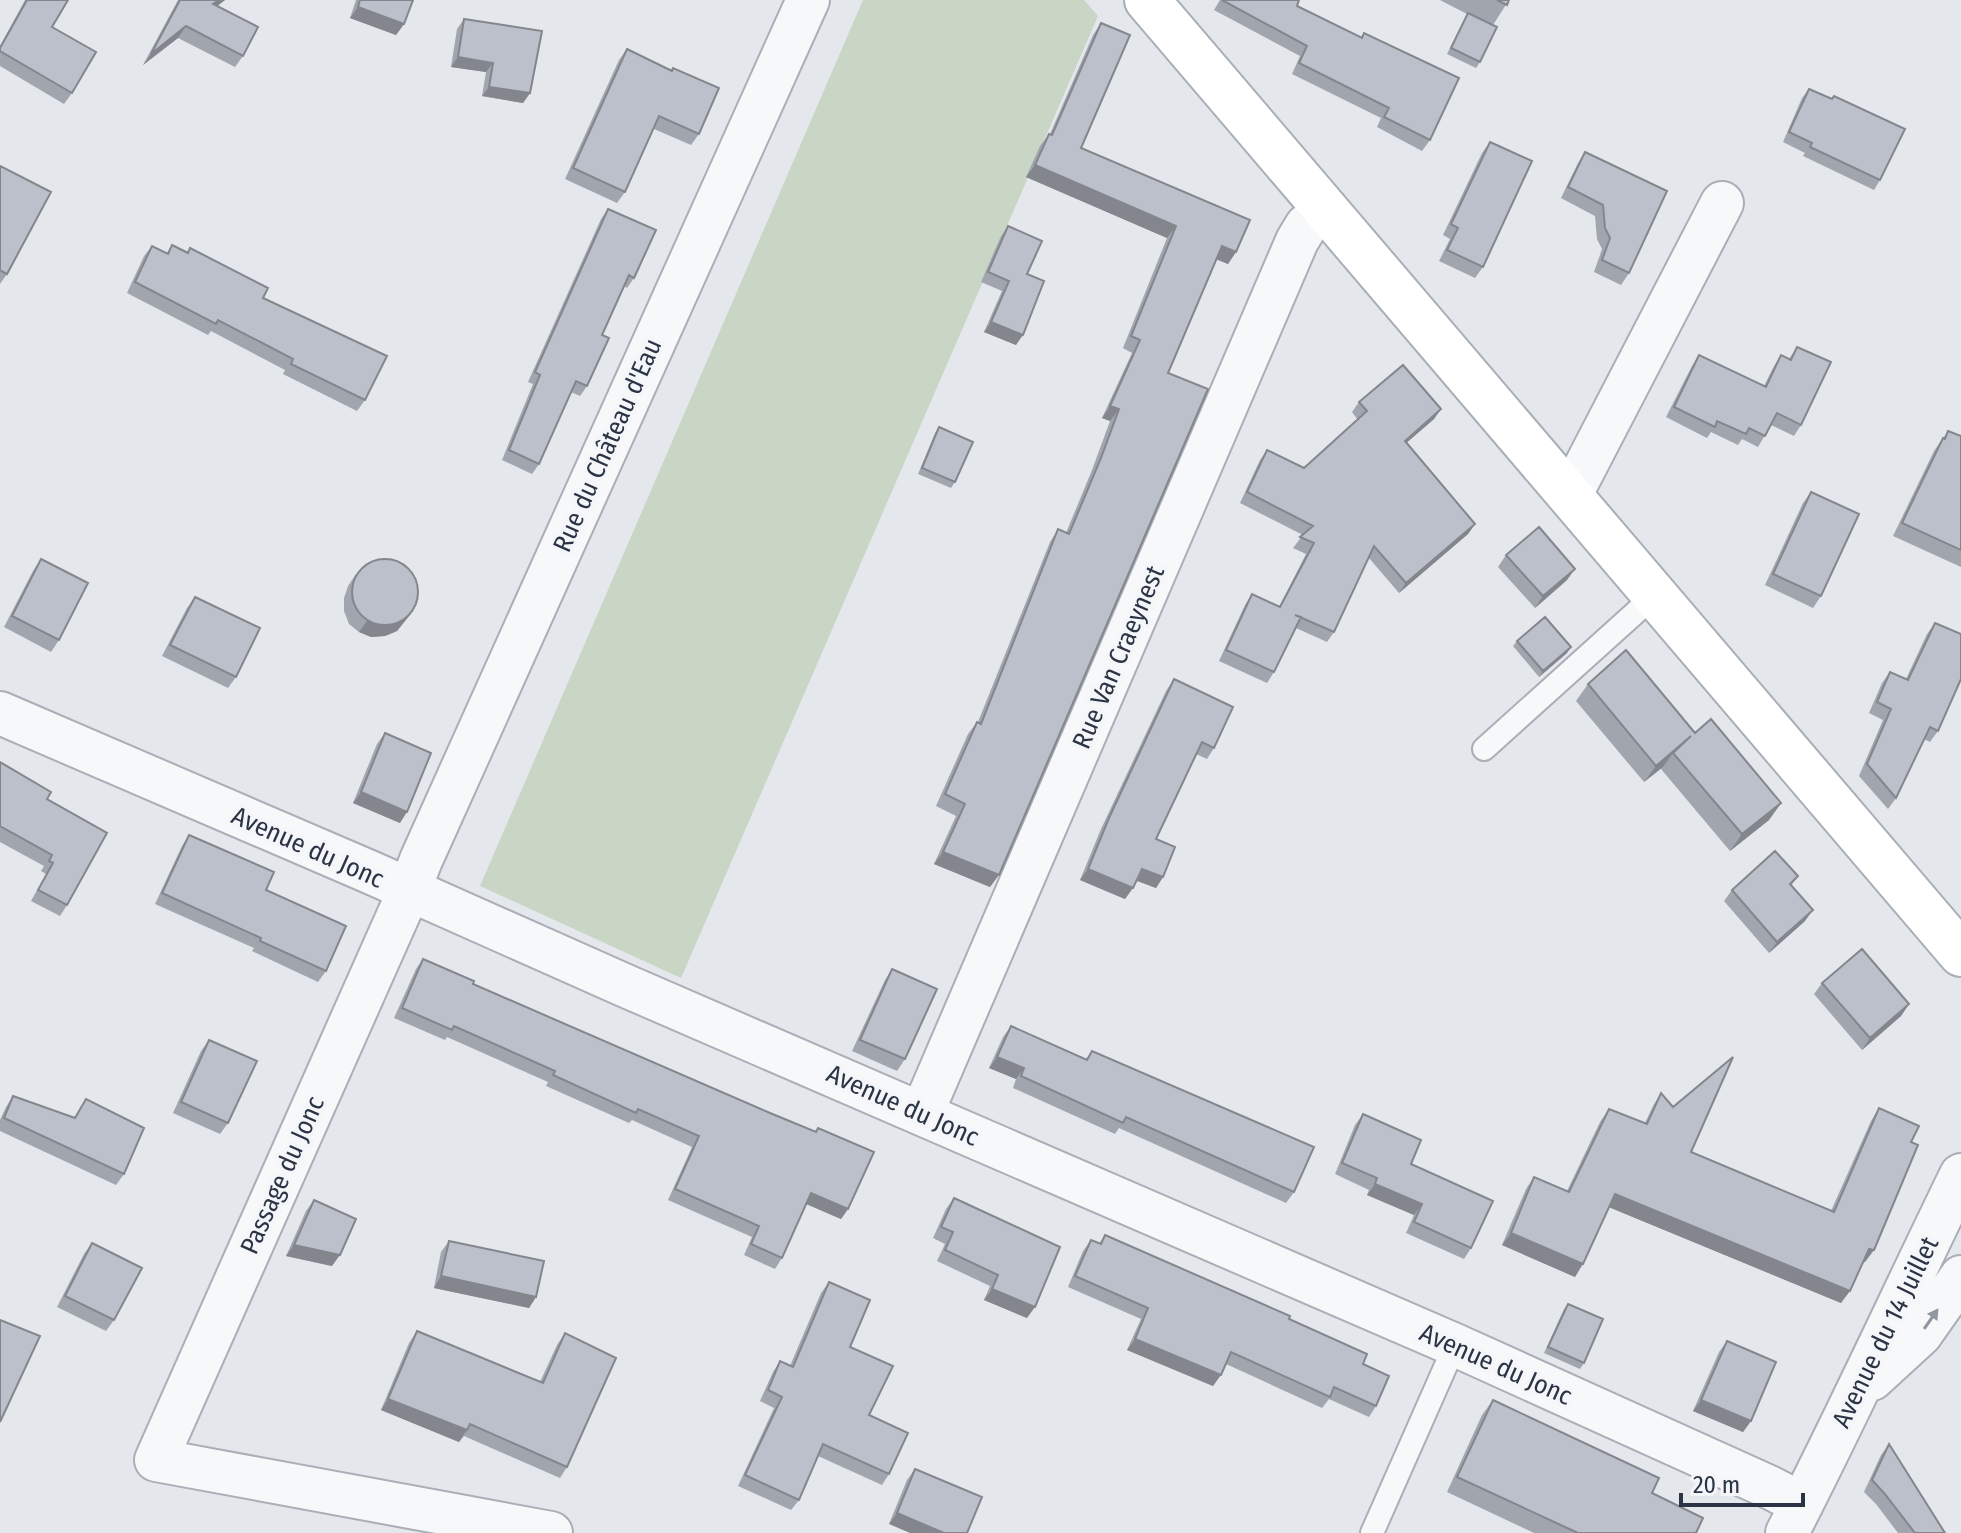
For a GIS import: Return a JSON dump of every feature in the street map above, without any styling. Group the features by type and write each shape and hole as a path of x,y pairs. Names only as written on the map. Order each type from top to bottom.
{"main road":[{"path":"1147,0 1961,954"}],"street":[{"name":"Rue du Château d'Eau","path":"409,891 808,0"},
{"path":"1570,496 1722,203"},
{"name":"Rue Van Craeynest","path":"922,1113 1297,241 1306,226 1326,209"},
{"name":"Avenue du Jonc","path":"0,713 1455,1345 1769,1487 1794,1518"},
{"name":"Passage du Jonc","path":"409,891 156,1460 551,1533"},
{"name":"Avenue du 14 Juillet","path":"1794,1518 1961,1175"},
{"path":"1857,1394 1921,1334 1961,1277"}],"lane":[{"path":"1484,749 1655,595"},
{"path":"1372,1533 1455,1345"}],"green space":[{"path":"863,0 1084,0 1098,16 681,978 480,886"}],"building":[{"path":"27,0 68,0 52,27 96,52 72,93 0,51"},
{"path":"180,0 219,0 213,4 258,27 243,56 186,26 151,54"},
{"path":"360,0 413,0 404,24 358,7"},
{"path":"1222,0 1299,0 1297,6 1362,38 1364,33 1459,78 1430,140 1384,117 1389,108 1299,63 1307,46"},
{"path":"1468,13 1497,27 1480,62 1451,48"},
{"path":"464,19 542,31 530,93 489,87 493,63 458,57"},
{"path":"1101,23 1130,35 1081,148 1250,220 1236,252 1222,246 1168,373 1208,389 999,875 943,852 965,804 945,794 977,722 981,724 1058,529 1069,534 1101,458 1119,409 1110,406 1140,340 1131,336 1176,226 1035,165 1049,134 1052,135"},
{"path":"627,49 672,71 673,68 719,88 699,134 659,116 625,192 573,168"},
{"path":"1809,89 1832,99 1834,96 1905,129 1880,180 1810,147 1812,143 1789,132"},
{"path":"1490,142 1532,161 1483,267 1447,250 1458,228 1451,224"},
{"path":"1585,152 1667,191 1629,273 1602,260 1610,238 1605,228 1603,205 1568,187"},
{"path":"0,166 51,192 7,274 0,270"},
{"path":"608,209 656,230 634,278 629,275 602,335 609,338 587,386 576,381 539,464 509,450 540,375 535,372"},
{"path":"1008,226 1042,241 1027,274 1044,281 1023,335 991,322 1009,281 988,272"},
{"path":"172,245 188,253 190,248 268,288 263,298 387,356 365,400 291,364 293,359 218,320 216,324 135,282 152,246 168,254"},
{"path":"1797,347 1831,362 1801,425 1777,413 1765,436 1749,428 1746,434 1717,421 1715,427 1674,407 1699,355 1766,387 1781,355 1791,360"},
{"path":"1403,365 1441,409 1405,441 1475,524 1406,583 1374,546 1334,632 1301,618 1274,672 1226,650 1252,594 1280,607 1314,543 1300,537 1313,526 1247,492 1267,450 1304,468 1367,411 1359,402"},
{"path":"939,427 973,442 955,482 922,468"},
{"path":"1948,431 1961,436 1961,550 1902,523"},
{"path":"1811,492 1859,514 1821,596 1773,574"},
{"path":"1539,527 1575,569 1543,596 1506,555"},
{"path":"41,559 88,583 59,640 12,616"},
{"path":"378,559 392,559 404,564 413,573 418,592 416,605 409,616 392,625 378,625 366,620 357,611 352,599 352,585 357,573 366,564"},
{"path":"195,597 260,628 236,677 170,645"},
{"path":"1545,617 1571,647 1543,671 1517,641"},
{"path":"1935,623 1961,634 1961,679 1938,731 1930,727 1896,798 1867,764 1891,709 1877,702 1890,672 1908,680"},
{"path":"1626,650 1695,733 1711,719 1781,803 1742,834 1673,753 1691,736 1656,766 1588,684"},
{"path":"1174,679 1233,707 1214,748 1202,742 1156,839 1175,847 1163,877 1142,869 1133,888 1088,869"},
{"path":"385,733 431,753 407,812 361,792"},
{"path":"0,762 51,792 47,799 107,833 67,905 38,890 53,863 49,861 52,855 0,826"},
{"path":"189,835 274,872 266,890 346,926 326,971 162,893"},
{"path":"1775,851 1798,876 1790,884 1813,910 1777,942 1732,890"},
{"path":"1862,949 1909,1004 1870,1038 1822,983"},
{"path":"423,959 474,981 473,984 770,1113 816,1132 818,1128 874,1152 848,1209 811,1193 782,1258 751,1244 759,1226 675,1189 699,1136 638,1109 636,1113 553,1075 555,1071 454,1026 452,1030 402,1008"},
{"path":"892,969 937,989 905,1059 860,1040"},
{"path":"1011,1026 1087,1060 1092,1051 1314,1147 1294,1192 1126,1117 1123,1123 1021,1076 1024,1068 997,1057"},
{"path":"209,1040 257,1061 228,1123 181,1102"},
{"path":"1733,1057 1691,1152 1834,1212 1879,1108 1919,1126 1911,1142 1918,1145 1874,1250 1869,1249 1850,1291 1615,1194 1583,1264 1511,1233 1534,1177 1569,1192 1609,1109 1647,1124 1661,1093 1673,1107"},
{"path":"13,1096 75,1118 86,1099 144,1128 124,1174 4,1118"},
{"path":"1363,1114 1421,1140 1411,1164 1493,1201 1471,1248 1414,1222 1422,1204 1375,1184 1377,1178 1342,1163"},
{"path":"954,1198 1060,1247 1035,1307 992,1289 998,1275 945,1250 953,1232 941,1227"},
{"path":"314,1200 356,1219 340,1255 294,1245"},
{"path":"1105,1235 1290,1316 1289,1319 1367,1354 1363,1364 1389,1376 1376,1406 1334,1387 1330,1397 1231,1352 1221,1375 1135,1339 1148,1308 1075,1276 1091,1240 1101,1244"},
{"path":"449,1241 544,1261 536,1297 441,1276"},
{"path":"92,1243 142,1268 114,1320 65,1296"},
{"path":"829,1282 870,1300 850,1347 893,1366 869,1415 908,1433 889,1474 823,1444 799,1500 745,1475 782,1397 768,1390 780,1361 793,1367"},
{"path":"1568,1304 1603,1319 1584,1363 1548,1347"},
{"path":"0,1320 40,1336 0,1422"},
{"path":"417,1331 543,1383 565,1333 616,1358 567,1467 470,1424 467,1430 388,1399"},
{"path":"1727,1341 1776,1362 1751,1421 1701,1400"},
{"path":"1493,1400 1659,1478 1652,1493 1703,1518 1696,1533 1578,1533 1457,1477"},
{"path":"1889,1444 1945,1533 1915,1533 1872,1480"},
{"path":"915,1469 982,1497 967,1533 944,1533 897,1513"}]}
